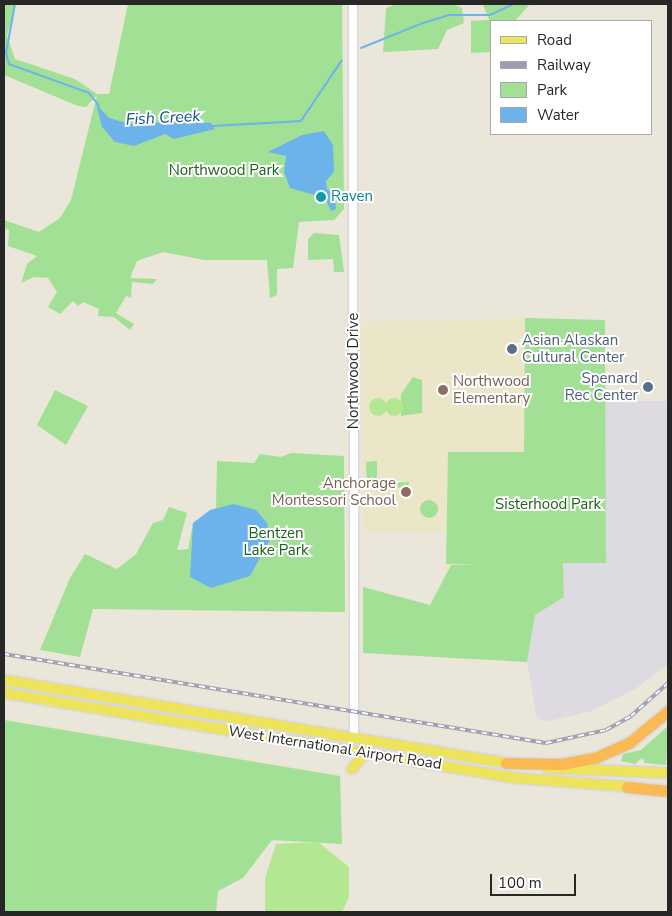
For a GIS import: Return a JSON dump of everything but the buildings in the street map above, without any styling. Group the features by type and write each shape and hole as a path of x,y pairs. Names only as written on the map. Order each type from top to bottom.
{"highway":[{"path":"506,763 562,764 597,757 630,742 668,711"},
{"path":"627,787 668,791"}],"main road":[{"name":"West International Airport Road","path":"4,680 506,763 583,772 668,773"},
{"name":"West International Airport Road","path":"4,693 537,781 627,787 668,786"},
{"path":"393,744 364,752 352,769 371,758 394,758"}],"street":[{"name":"Northwood Drive","path":"352,4 354,737"}],"shaded area":[{"name":"Northwood Elementary","path":"525,318 524,452 448,452 447,533 364,532 361,328 367,322"},
{"path":"605,401 668,401 668,664 635,689 591,711 549,721 537,719 527,662 535,615 564,597 563,563 606,563"}],"green space":[{"name":"Northwood Park","path":"4,4 16,4 7,36 15,59 75,79 97,94 109,94 128,4 342,4 344,209 334,220 299,222 293,268 277,269 277,295 270,298 267,260 204,260 163,252 137,261 130,278 157,279 153,284 132,282 131,298 126,296 116,313 134,324 130,330 114,317 98,316 99,309 83,302 78,306 73,301 60,314 48,307 57,292 48,278 34,277 21,283 27,264 37,256 8,246 9,230 4,228 4,220 39,232 60,218 71,200 97,95 86,107 78,106 4,75"},
{"path":"397,4 453,4 462,8 464,23 447,30 438,49 383,52 386,8"},
{"path":"530,4 516,20 490,20 490,52 471,53 471,21 489,20 483,5"},
{"path":"314,233 339,235 344,272 334,272 333,259 308,260 308,239"},
{"name":"Sisterhood Park","path":"525,318 605,320 606,563 563,563 564,597 535,615 527,662 363,653 363,587 430,605 451,565 478,564 446,564 448,452 524,452"},
{"path":"413,377 422,380 422,413 401,416 401,394"},
{"path":"55,390 88,406 66,445 37,425"},
{"path":"378,398 384,401 387,407 384,413 378,416 372,413 369,407 372,401"},
{"path":"394,398 400,401 403,407 400,413 394,416 388,413 385,407 388,401"},
{"name":"Bentzen Lake Park","path":"291,453 344,456 345,612 93,609 80,657 40,650 70,578 85,554 117,569 136,554 153,523 163,520 169,507 187,513 177,550 188,549 193,523 216,508 217,461 254,463 260,454 281,457"},
{"path":"377,461 377,483 409,482 408,488 367,487 366,462"},
{"path":"429,500 435,503 438,509 435,515 429,518 423,515 420,509 423,503"},
{"path":"4,720 340,776 342,844 272,840 243,878 218,891 216,912 4,912"},
{"path":"668,726 666,765 645,763 642,758 635,764 621,761 623,754 641,750"},
{"path":"318,842 349,867 349,897 342,912 265,912 265,878 276,844"}],"water":[{"path":"96,104 109,118 130,124 190,121 211,123 215,129 174,139 165,134 134,146 115,142 102,127"},
{"path":"324,131 333,145 334,172 326,181 327,189 335,195 336,209 331,211 325,198 290,188 284,172 286,156 268,152 302,135"},
{"path":"234,504 256,510 267,523 270,540 250,576 211,588 190,577 193,523 210,510"}],"waterway":[{"name":"Fish Creek","path":"15,4 6,53 9,64 89,93 99,106"},
{"name":"Fish Creek","path":"361,48 423,23 449,15 490,15 514,4"},
{"name":"Fish Creek","path":"213,126 301,121 342,60"}],"railway":[{"path":"4,654 546,743 606,730 631,716 668,683"}],"place":[{"name":"Raven","path":"321,197"},
{"name":"Asian Alaskan Cultural Center","path":"512,349"},
{"name":"Spenard Rec Center","path":"648,387"},
{"name":"Northwood Elementary","path":"443,390"},
{"name":"Anchorage Montessori School","path":"406,492"}]}
